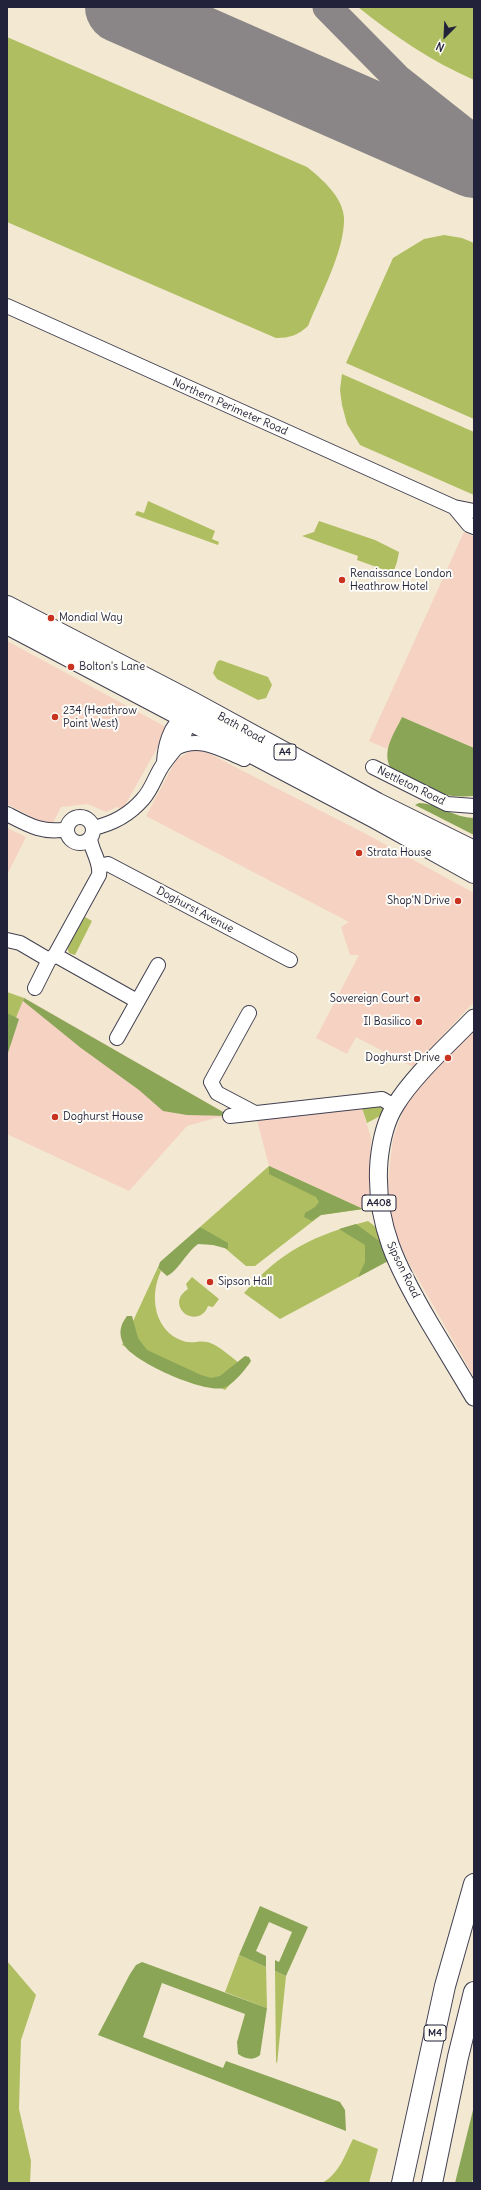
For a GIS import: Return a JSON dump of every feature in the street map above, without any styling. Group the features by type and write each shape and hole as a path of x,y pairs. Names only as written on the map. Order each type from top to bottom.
{"highway":[{"name":"Bath Road","path":"7,606 188,709 283,770 375,818 474,873"},
{"name":"Bath Road","path":"7,624 188,709 474,851"},
{"name":"M4","path":"402,2183 445,1986 474,1884"},
{"name":"M4","path":"432,2183 458,2057 474,1992"}],"main road":[{"name":"Sipson Road","path":"474,1018 430,1064 394,1106 385,1126 379,1156 378,1188 384,1229 394,1258 407,1285 474,1397"}],"street":[{"name":"Northern Perimeter Road","path":"7,306 454,507 474,511"},
{"name":"Northern Perimeter Road","path":"454,507 469,524 474,527"},
{"path":"35,988 99,875 100,866 92,852 92,834 89,820 81,817 73,819 67,829 69,837 75,842 83,843 92,834 121,818 143,799 164,762 186,733 188,709"},
{"path":"164,762 165,752 172,729 176,722 188,709"},
{"name":"Bath Road","path":"176,748 184,744 203,743 283,770"},
{"name":"Nettleton Road","path":"373,767 447,804 474,806"},
{"path":"7,814 36,829 54,832 67,829"},
{"name":"Doghurst Avenue","path":"100,866 108,864 290,960"},
{"path":"7,940 20,943 52,958 137,1001"},
{"path":"116,1038 158,965"},
{"path":"249,1013 211,1082 217,1093 256,1114"},
{"path":"230,1116 382,1099 394,1106"}],"shaded area":[{"path":"464,532 474,537 474,748 402,717 387,749 369,741"},
{"path":"7,641 164,726 165,731 161,741 123,809 117,807 106,812 88,804 61,807 51,827 7,804"},
{"path":"202,750 366,834 474,893 474,1002 413,1067 356,1037 347,1054 316,1038 359,955 350,955 341,927 349,922 146,816 176,760 190,751"},
{"path":"7,828 26,837 7,875"},
{"path":"23,997 230,1116 215,1118 187,1126 129,1191 7,1134 7,1037"},
{"path":"474,1027 474,1377 409,1263 393,1229 388,1181 393,1139 406,1102"},
{"path":"361,1105 371,1138 369,1206 363,1209 269,1166 256,1116"}],"green space":[{"path":"358,7 474,7 474,80 443,65 413,47"},
{"path":"7,37 307,167 319,177 336,196 343,210 344,218 340,244 331,273 308,326 301,332 294,335 276,338 7,222"},
{"path":"444,235 462,238 474,243 474,419 346,363 393,258 424,239"},
{"path":"342,374 474,432 474,495 360,445 347,424 342,405 340,390"},
{"path":"148,501 215,531 212,539 219,542 218,545 135,515 137,511 144,513"},
{"path":"319,521 375,540 399,552 393,573 357,560 358,556 302,536 314,532"},
{"path":"220,660 268,677 272,685 266,698 258,700 217,679 213,673 217,662"},
{"path":"402,717 474,748 474,796 439,793 421,786 391,769 387,756 388,749 392,736"},
{"path":"419,803 433,805 460,816 474,818 474,835 415,805"},
{"path":"85,917 92,921 75,955 69,953 67,947"},
{"path":"7,992 24,998 7,1040"},
{"path":"24,998 230,1116 187,1115 163,1111 139,1090 81,1048 23,1001"},
{"path":"7,1013 19,1019 7,1056"},
{"path":"375,1104 383,1109 380,1116 367,1123 361,1105"},
{"path":"269,1166 363,1209 321,1215 255,1266 246,1266 200,1227"},
{"path":"269,1166 363,1209 321,1215 312,1221 304,1217 305,1213 315,1207 319,1202 316,1197 269,1174"},
{"path":"368,1221 377,1228 388,1261 280,1319 244,1293 271,1266 300,1246 331,1232"},
{"path":"356,1224 382,1243 388,1261 358,1277 365,1262 365,1245 339,1229"},
{"path":"200,1227 228,1243 228,1249 213,1245 198,1244 175,1270 167,1276 158,1268 160,1262"},
{"path":"159,1265 158,1268 161,1271 155,1291 155,1301 160,1321 166,1329 173,1336 183,1341 211,1343 245,1368 225,1390 122,1345"},
{"path":"192,1277 219,1299 213,1307 208,1306 204,1313 194,1317 184,1313 181,1310 179,1303 180,1297 188,1289 186,1284"},
{"path":"127,1316 132,1316 138,1338 147,1350 201,1375 211,1378 220,1376 245,1356 249,1357 251,1361 242,1373 227,1387 213,1388 200,1386 186,1381 154,1367 130,1352 124,1345 120,1333"},
{"path":"260,1906 308,1927 286,1976 275,1971 275,1960 279,1962 292,1932 269,1922 256,1951 266,1956 266,1967 239,1955"},
{"path":"239,1955 266,1967 267,2008 225,1992"},
{"path":"7,1961 36,1995 21,2040 20,2071 19,2109 31,2161 30,2183 7,2183"},
{"path":"142,1962 267,2008 260,2055 252,2059 247,2058 238,2054 237,2042 245,2014 162,1983 143,2037 223,2068 226,2061 340,2102 345,2110 346,2131 98,2035 130,1974 136,1965"},
{"path":"275,1971 286,1976 277,2064 276,2061"},
{"path":"474,2106 474,2176 472,2183 455,2183"},
{"path":"353,2139 378,2149 369,2183 322,2183 333,2175 344,2158"}],"taxiway":[{"path":"327,7 397,78 474,139"}],"runway":[{"path":"121,7 474,162"}],"place":[{"name":"Renaissance London Heathrow Hotel","path":"342,580"},
{"name":"Mondial Way","path":"51,618"},
{"name":"Bolton's Lane","path":"71,667"},
{"name":"234 (Heathrow Point West)","path":"55,717"},
{"name":"Strata House","path":"359,853"},
{"name":"Shop'N Drive","path":"458,901"},
{"name":"Sovereign Court","path":"417,999"},
{"name":"Il Basilico","path":"419,1022"},
{"name":"Doghurst Drive","path":"448,1058"},
{"name":"Doghurst House","path":"55,1117"},
{"name":"Sipson Hall","path":"210,1282"}]}
